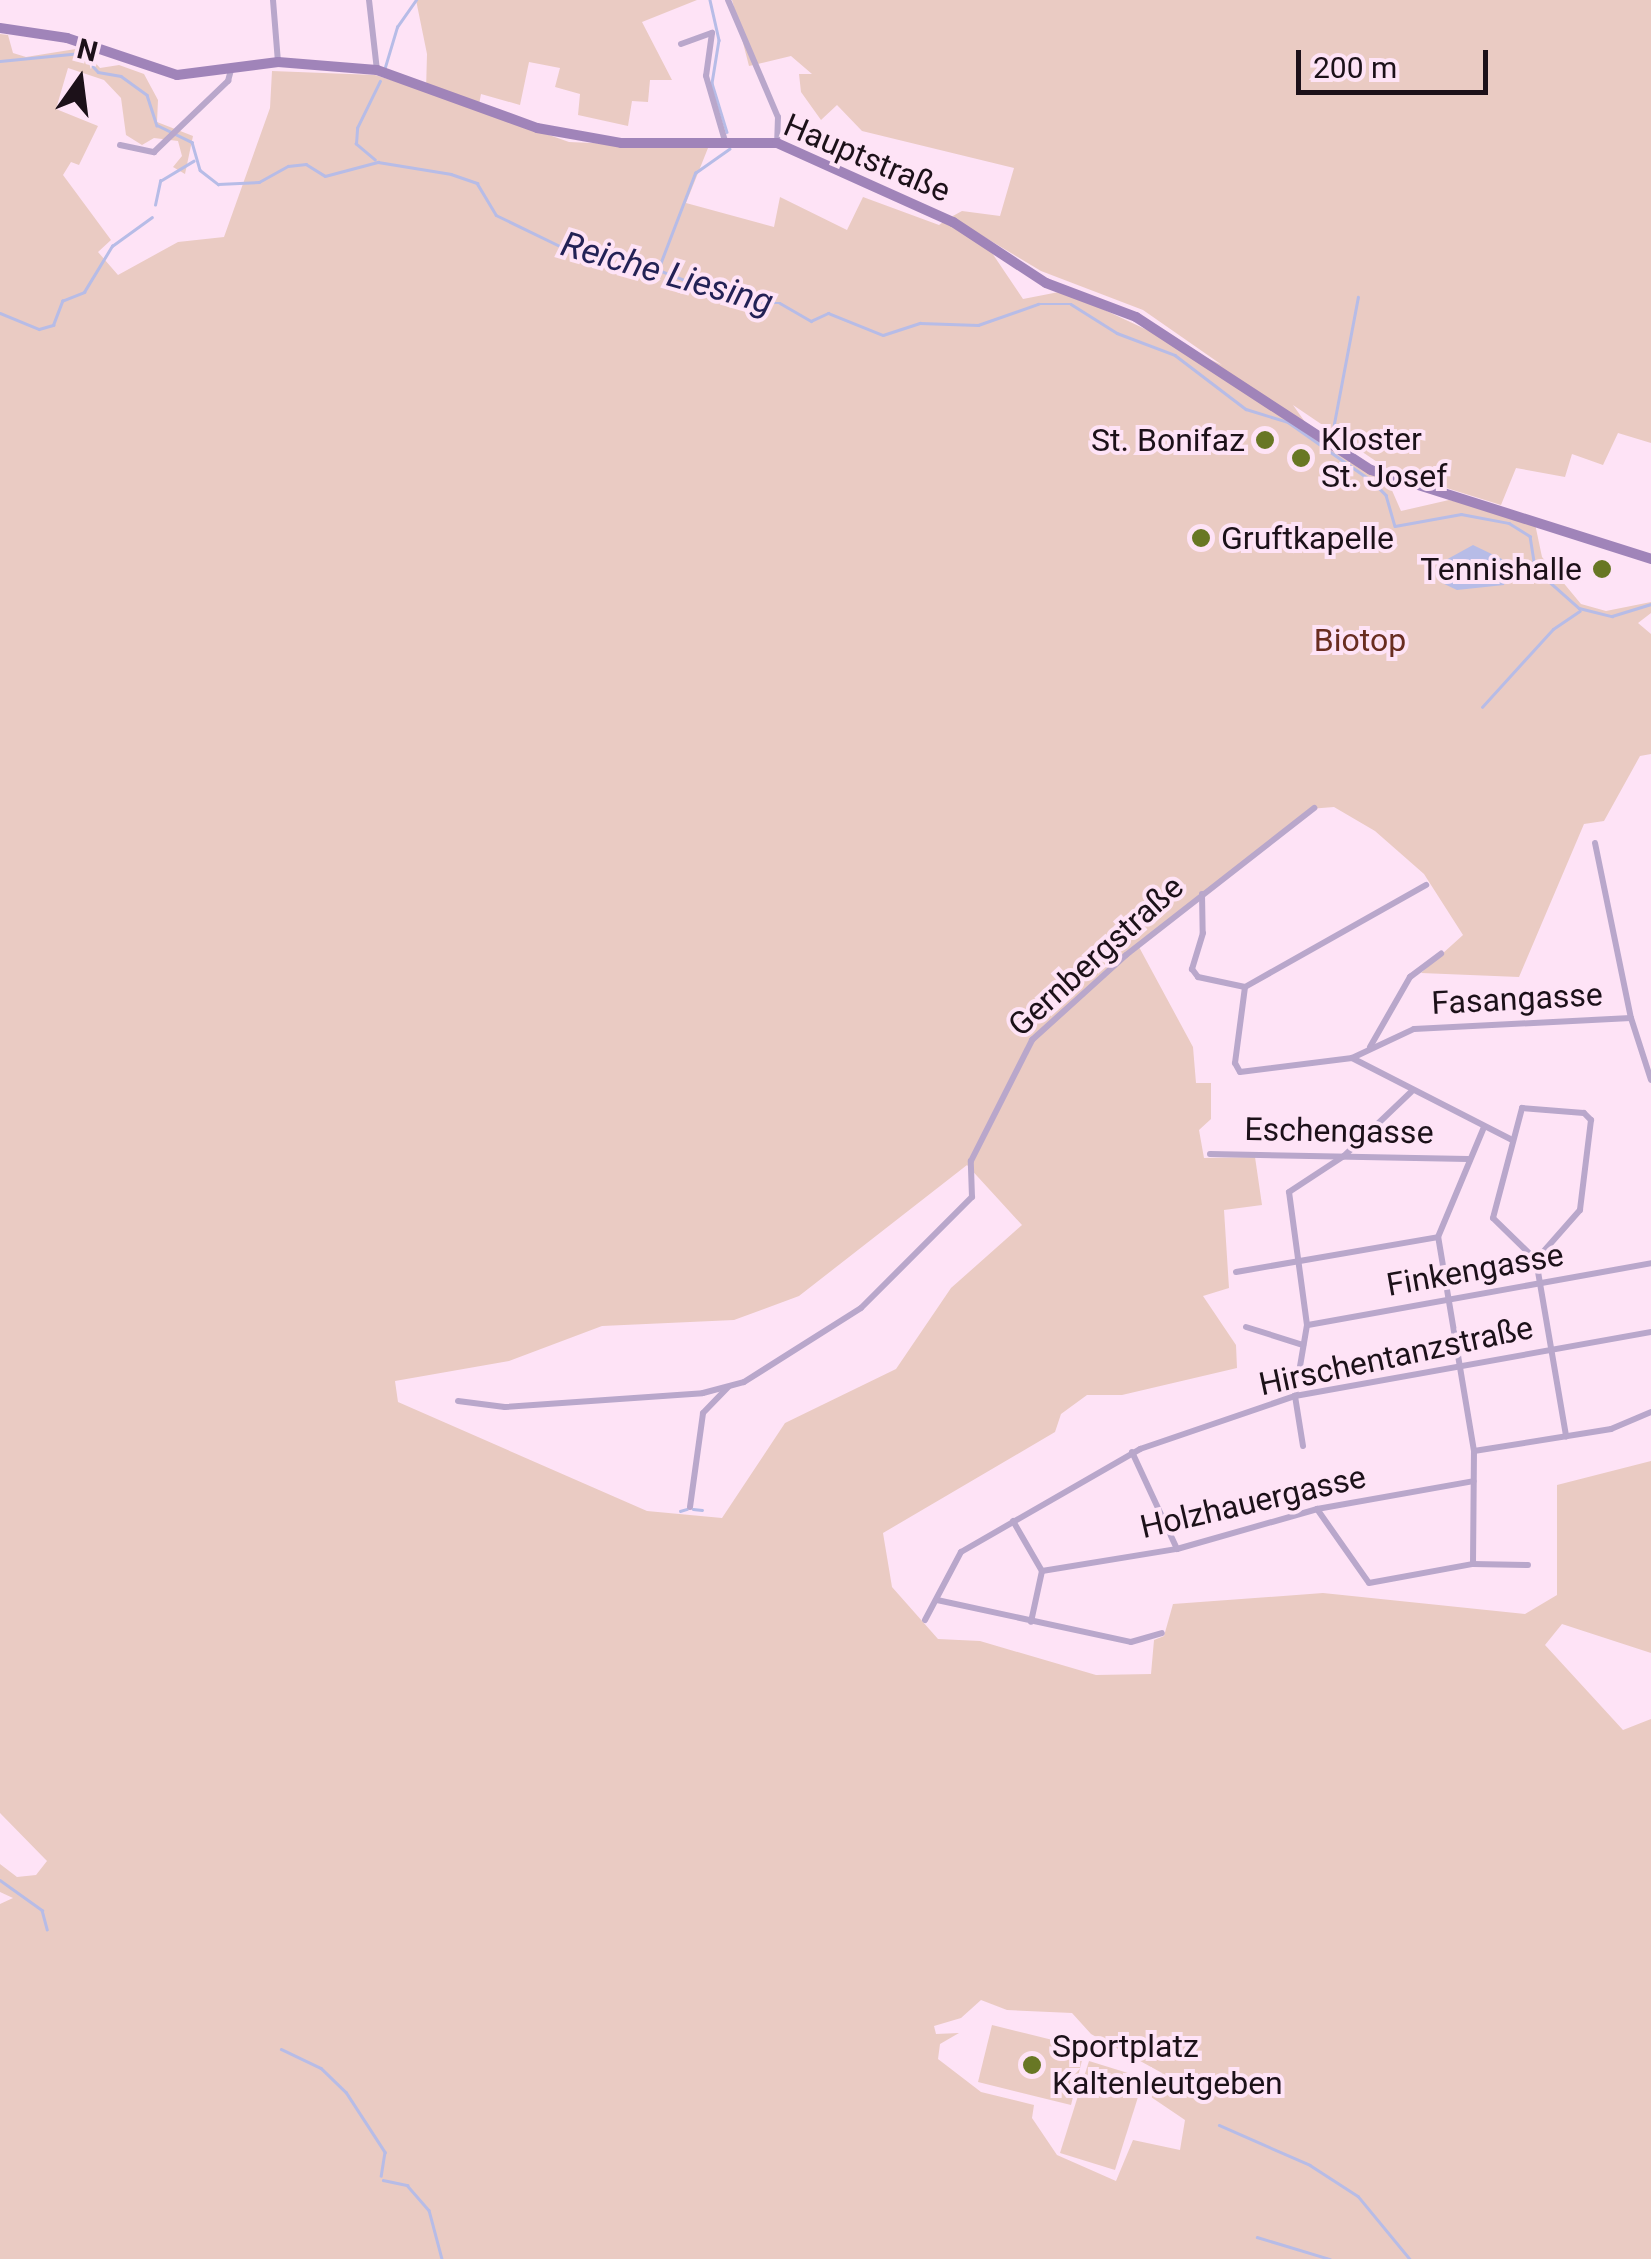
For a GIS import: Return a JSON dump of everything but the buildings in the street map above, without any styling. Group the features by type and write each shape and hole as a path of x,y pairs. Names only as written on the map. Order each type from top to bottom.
{"main road":[{"name":"Hauptstraße","path":"0,28 66,38 162,73 231,70 278,62 377,70 559,133 648,145 776,143 953,222 1046,283 1136,317 1371,470 1651,559"}],"street":[{"path":"272,0 278,62"},
{"path":"368,0 377,70"},
{"path":"728,0 778,116 776,143"},
{"path":"681,44 712,33 706,76 724,141"},
{"path":"120,145 154,152 228,81 231,70"},
{"name":"Gernbergstraße","path":"458,1401 506,1407 704,1393 730,1386 862,1308 971,1198 971,1160 1026,1046 1202,894 1314,808"},
{"path":"1595,843 1631,1018 1651,1080"},
{"path":"1202,894 1203,933 1193,972 1245,987 1426,885"},
{"path":"1370,1048 1410,977 1441,954"},
{"path":"1245,987 1235,1064 1240,1072 1352,1058 1411,1092 1512,1140"},
{"name":"Fasangasse","path":"1352,1058 1414,1029 1631,1018"},
{"path":"1303,1446 1295,1396 1307,1325 1289,1192 1344,1156 1411,1092"},
{"path":"1536,1260 1580,1210 1591,1120 1584,1112 1522,1108 1493,1218 1536,1260 1566,1436"},
{"path":"1473,1564 1474,1451 1438,1237 1484,1127"},
{"name":"Eschengasse","path":"1210,1154 1468,1159"},
{"path":"1236,1272 1438,1237"},
{"name":"Finkengasse","path":"1307,1325 1651,1264"},
{"path":"1246,1328 1303,1345"},
{"name":"Hirschentanzstraße","path":"925,1620 961,1552 1132,1452 1295,1396 1651,1332"},
{"path":"705,1409 730,1386"},
{"path":"690,1507 704,1393"},
{"path":"1474,1451 1628,1425 1651,1412"},
{"path":"1132,1452 1178,1549"},
{"name":"Holzhauergasse","path":"1042,1571 1178,1549 1317,1509 1474,1481"},
{"path":"1317,1509 1369,1582 1473,1564 1528,1564"},
{"path":"1013,1521 1042,1571 1031,1622"},
{"path":"937,1600 1131,1642 1162,1633"}],"green space":[{"name":"Biotop","path":"416,0 697,0 642,22 672,80 650,80 648,102 632,101 628,126 578,115 580,94 555,87 560,68 529,62 520,105 481,94 478,110 569,142 708,148 686,203 774,227 780,197 847,230 863,197 939,225 946,220 988,247 1023,299 1064,291 1222,365 1143,310 1041,271 951,217 962,211 1000,216 1014,168 862,131 837,105 821,120 801,92 799,74 812,74 791,56 749,66 732,0 1651,0 1651,443 1618,433 1603,465 1572,454 1565,477 1516,468 1501,505 1389,470 1293,405 1310,429 1387,479 1401,511 1449,500 1534,519 1542,557 1581,604 1606,611 1651,602 1651,613 1638,623 1651,634 1651,754 1640,756 1604,821 1584,824 1519,977 1421,973 1463,935 1424,874 1375,831 1334,807 1309,809 1139,947 1193,1047 1196,1083 1211,1083 1211,1119 1199,1130 1204,1158 1255,1157 1262,1205 1224,1210 1229,1288 1203,1296 1236,1345 1237,1368 1122,1395 1087,1395 1061,1414 1055,1432 883,1533 892,1587 938,1639 980,1641 1096,1675 1151,1674 1154,1640 1164,1636 1173,1604 1323,1593 1525,1614 1557,1595 1557,1485 1651,1461 1651,1653 1562,1624 1545,1645 1623,1730 1651,1719 1651,2259 0,2259 0,1904 13,1898 0,1892 0,1864 17,1877 36,1875 47,1861 0,1813 0,34 8,35 13,53 26,57 82,48 100,68 119,65 144,74 158,100 157,122 193,136 185,174 173,167 182,156 178,141 154,138 142,145 126,135 121,98 104,80 68,68 56,109 98,126 79,165 71,162 63,175 111,240 98,252 118,275 178,242 224,237 270,108 272,71 375,75 426,91 427,54","holes":["967,1165 1022,1225 951,1288 896,1369 785,1423 722,1518 647,1511 398,1402 395,1381 509,1361 602,1326 734,1320 799,1296","981,2000 1007,2010 1072,2013 1091,2034 1162,2073 1151,2097 1185,2120 1180,2150 1133,2140 1116,2181 1057,2155 1032,2118 1034,2105 981,2092 938,2059 940,2044 959,2033 936,2034 934,2026 961,2018"]},
{"name":"Sportplatz Kaltenleutgeben","path":"992,2025 1085,2048 1071,2105 978,2082"},
{"path":"1089,2061 1144,2078 1115,2170 1060,2153"}],"water":[{"path":"1473,545 1502,559 1509,569 1504,585 1457,590 1440,582 1444,561"}],"waterway":[{"path":"385,67 397,27 416,0"},
{"path":"710,0 719,40 712,83 727,132"},
{"name":"Reiche Liesing","path":"0,61 81,53 98,72 121,76 147,95 157,125 192,142 200,170 218,184 259,182 288,166 306,164 325,176 378,162 451,174 477,183 496,215 566,249 596,246 753,303 780,303 811,321 828,313 883,335 920,323 978,325 1038,304 1071,304 1117,333 1175,355 1246,409 1288,422 1372,481 1386,495 1395,526 1461,514 1509,523 1530,536 1535,569 1579,608 1612,616 1651,604"},
{"path":"375,160 356,144 357,128 380,81"},
{"path":"659,267 695,173 729,149"},
{"path":"155,205 160,181 193,161"},
{"path":"0,313 39,329 53,325 62,301 84,292 112,246 152,217"},
{"path":"1333,429 1358,297"},
{"path":"1482,707 1553,629 1580,611"},
{"path":"680,1511 687,1509"},
{"path":"693,1509 702,1510"},
{"path":"0,1880 42,1910 47,1929"},
{"path":"281,2049 321,2068 346,2092 385,2152 381,2176"},
{"path":"1219,2125 1310,2165 1358,2196 1410,2259"},
{"path":"383,2180 407,2185 429,2210 442,2259"},
{"path":"1257,2237 1330,2259"}],"place":[{"name":"St. Bonifaz","path":"1265,440"},
{"name":"Kloster St. Josef","path":"1301,458"},
{"name":"Gruftkapelle","path":"1201,538"},
{"name":"Tennishalle","path":"1602,569"},
{"name":"Sportplatz Kaltenleutgeben","path":"1032,2065"}]}
